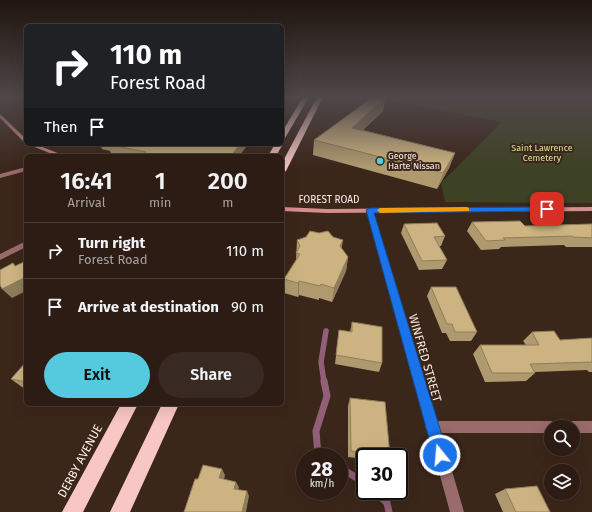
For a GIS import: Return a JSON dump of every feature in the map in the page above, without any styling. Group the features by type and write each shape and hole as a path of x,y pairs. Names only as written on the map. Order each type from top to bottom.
{"highway":[{"path":"284,135 292,121"},
{"path":"284,167 307,121"},
{"name":"DERBY AVENUE","path":"72,512 129,406"},
{"path":"120,512 170,406"}],"main road":[{"path":"6,121 24,140"},
{"path":"35,146 57,154"},
{"name":"FOREST ROAD","path":"284,209 592,209"}],"street":[{"path":"0,176 24,170"},
{"name":"WINFRED STREET","path":"370,210 431,427 457,512"},
{"path":"0,256 24,245"},
{"path":"431,427 544,427"},
{"path":"580,427 592,427"}],"green space":[{"name":"Saint Lawrence Cemetery","path":"496,121 592,121 592,203 445,202 441,183 502,122"}],"building":[{"path":"340,121 360,121 352,128 455,153 443,173 314,140"},
{"path":"117,146 238,146 232,154 143,154 146,152"},
{"path":"520,221 525,226 592,224 592,238 572,236 503,238 505,240 486,241 472,222"},
{"path":"437,223 445,236 434,237 447,260 422,261 404,224"},
{"path":"310,231 319,233 328,231 333,237 343,240 340,246 348,257 334,288 321,284 320,286 299,281 298,283 284,279 300,254 296,253 300,246 297,240 306,237"},
{"path":"24,262 24,278 2,289 0,285 0,270 13,263 15,266"},
{"path":"431,287 456,287 477,332 455,332 452,324 447,324"},
{"path":"352,322 382,327 382,363 336,355 339,330 352,332"},
{"path":"554,331 560,340 592,338 592,362 530,364 535,373 492,373 480,345 539,345 532,332"},
{"path":"24,364 24,382 11,379"},
{"path":"350,398 385,402 389,448 356,448 356,452 351,451"},
{"path":"203,465 222,469 219,478 236,482 234,489 247,491 242,512 184,512 195,479 198,479"},
{"path":"537,486 550,512 516,512 505,489"}],"waterway":[{"path":"324,382 321,362 326,331"},
{"path":"317,448 316,431 327,396 324,381"},
{"path":"348,473 356,477"},
{"path":"384,500 387,503 389,512"}],"slow traffic":[{"path":"380,210 467,209"}],"place":[{"name":"George Harte Nissan","path":"380,161"}],"route":[{"path":"440,455 370,210 547,209"}]}
